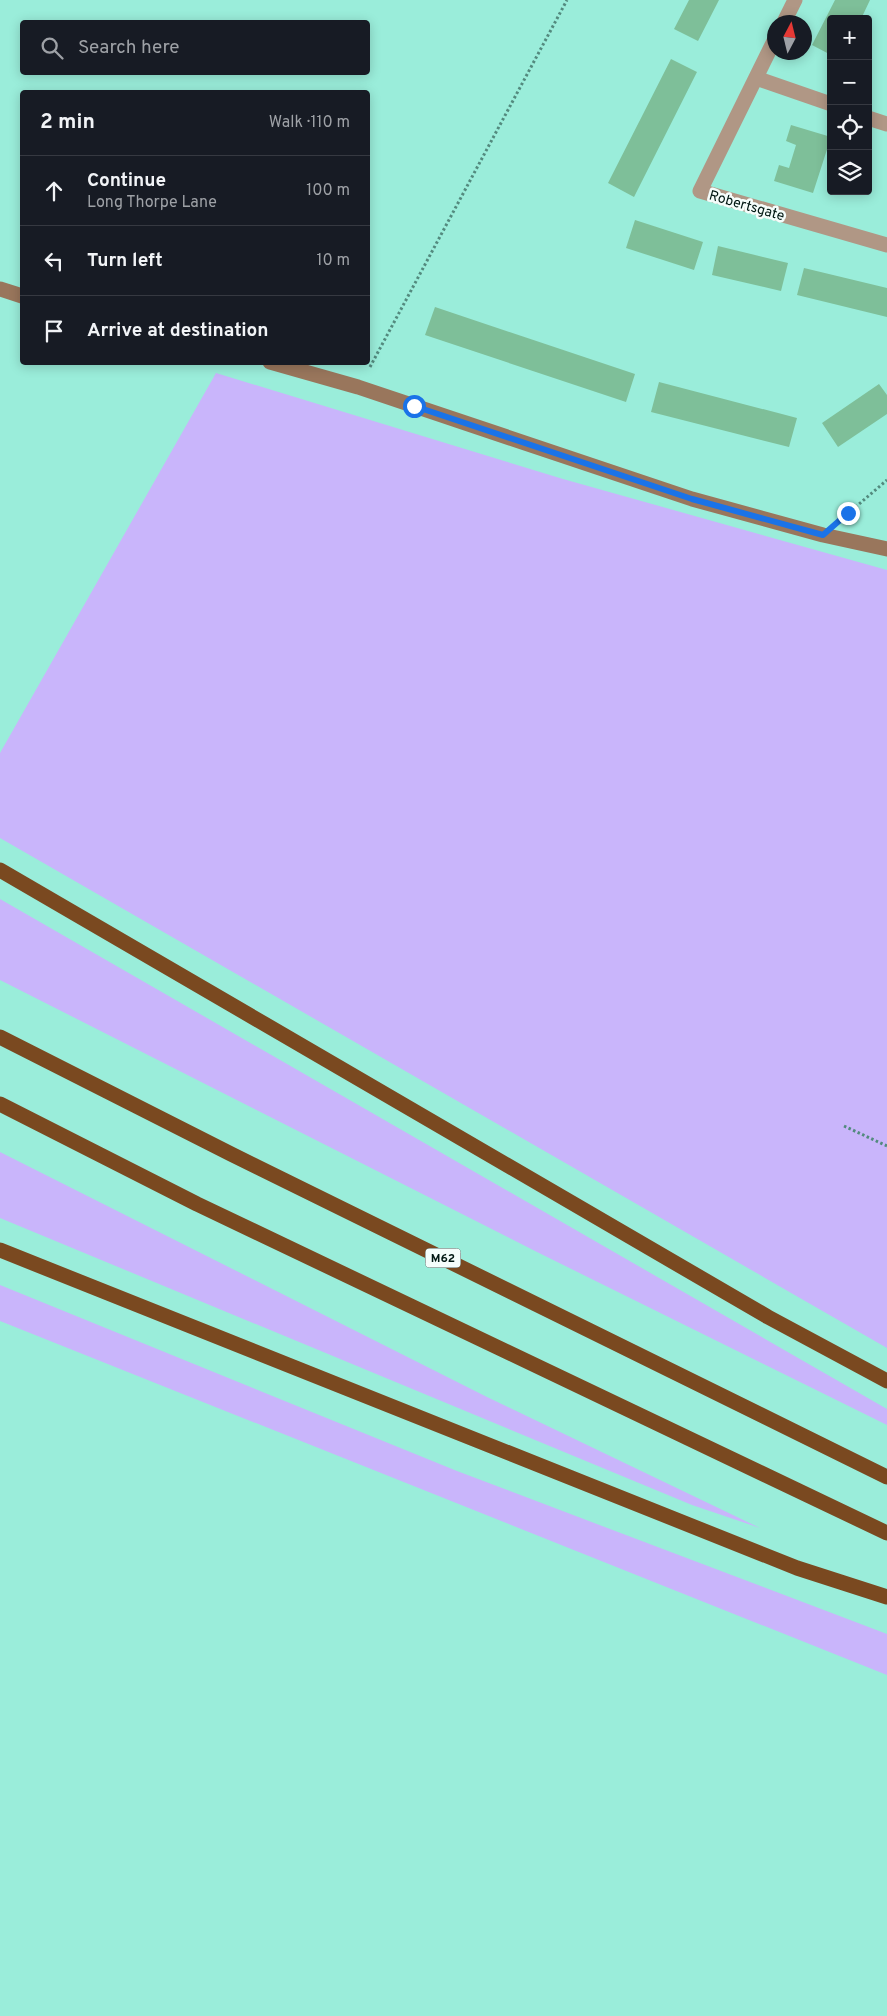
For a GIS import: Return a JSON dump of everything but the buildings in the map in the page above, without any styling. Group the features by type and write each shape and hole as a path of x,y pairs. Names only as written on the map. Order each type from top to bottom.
{"highway":[{"path":"0,870 768,1317 887,1381"},
{"name":"M62","path":"0,1037 231,1154 887,1477"},
{"path":"0,1104 206,1208 887,1533"},
{"path":"2,1250 797,1568 887,1597"}],"main road":[{"path":"0,290 20,295"},
{"path":"281,365 358,387 692,499 823,535 887,549"}],"street":[{"path":"788,15 795,0"},
{"name":"Robertsgate","path":"767,55 700,191 887,245"},
{"path":"756,78 827,103"},
{"path":"872,119 887,124"}],"path":[{"path":"370,365 567,0"},
{"path":"358,387 370,365"},
{"path":"823,535 887,480"},
{"path":"844,1126 887,1146"}],"shaded area":[{"path":"216,373 563,479 887,570 887,1348 0,838 0,753"},
{"path":"0,899 887,1409 887,1425 537,1252 0,980"},
{"path":"0,1152 487,1397 760,1528 692,1505 0,1218"},
{"path":"0,1285 457,1471 887,1634 887,1675 0,1321"}],"route":[{"path":"414,406 692,499 823,535 848,513"}]}
